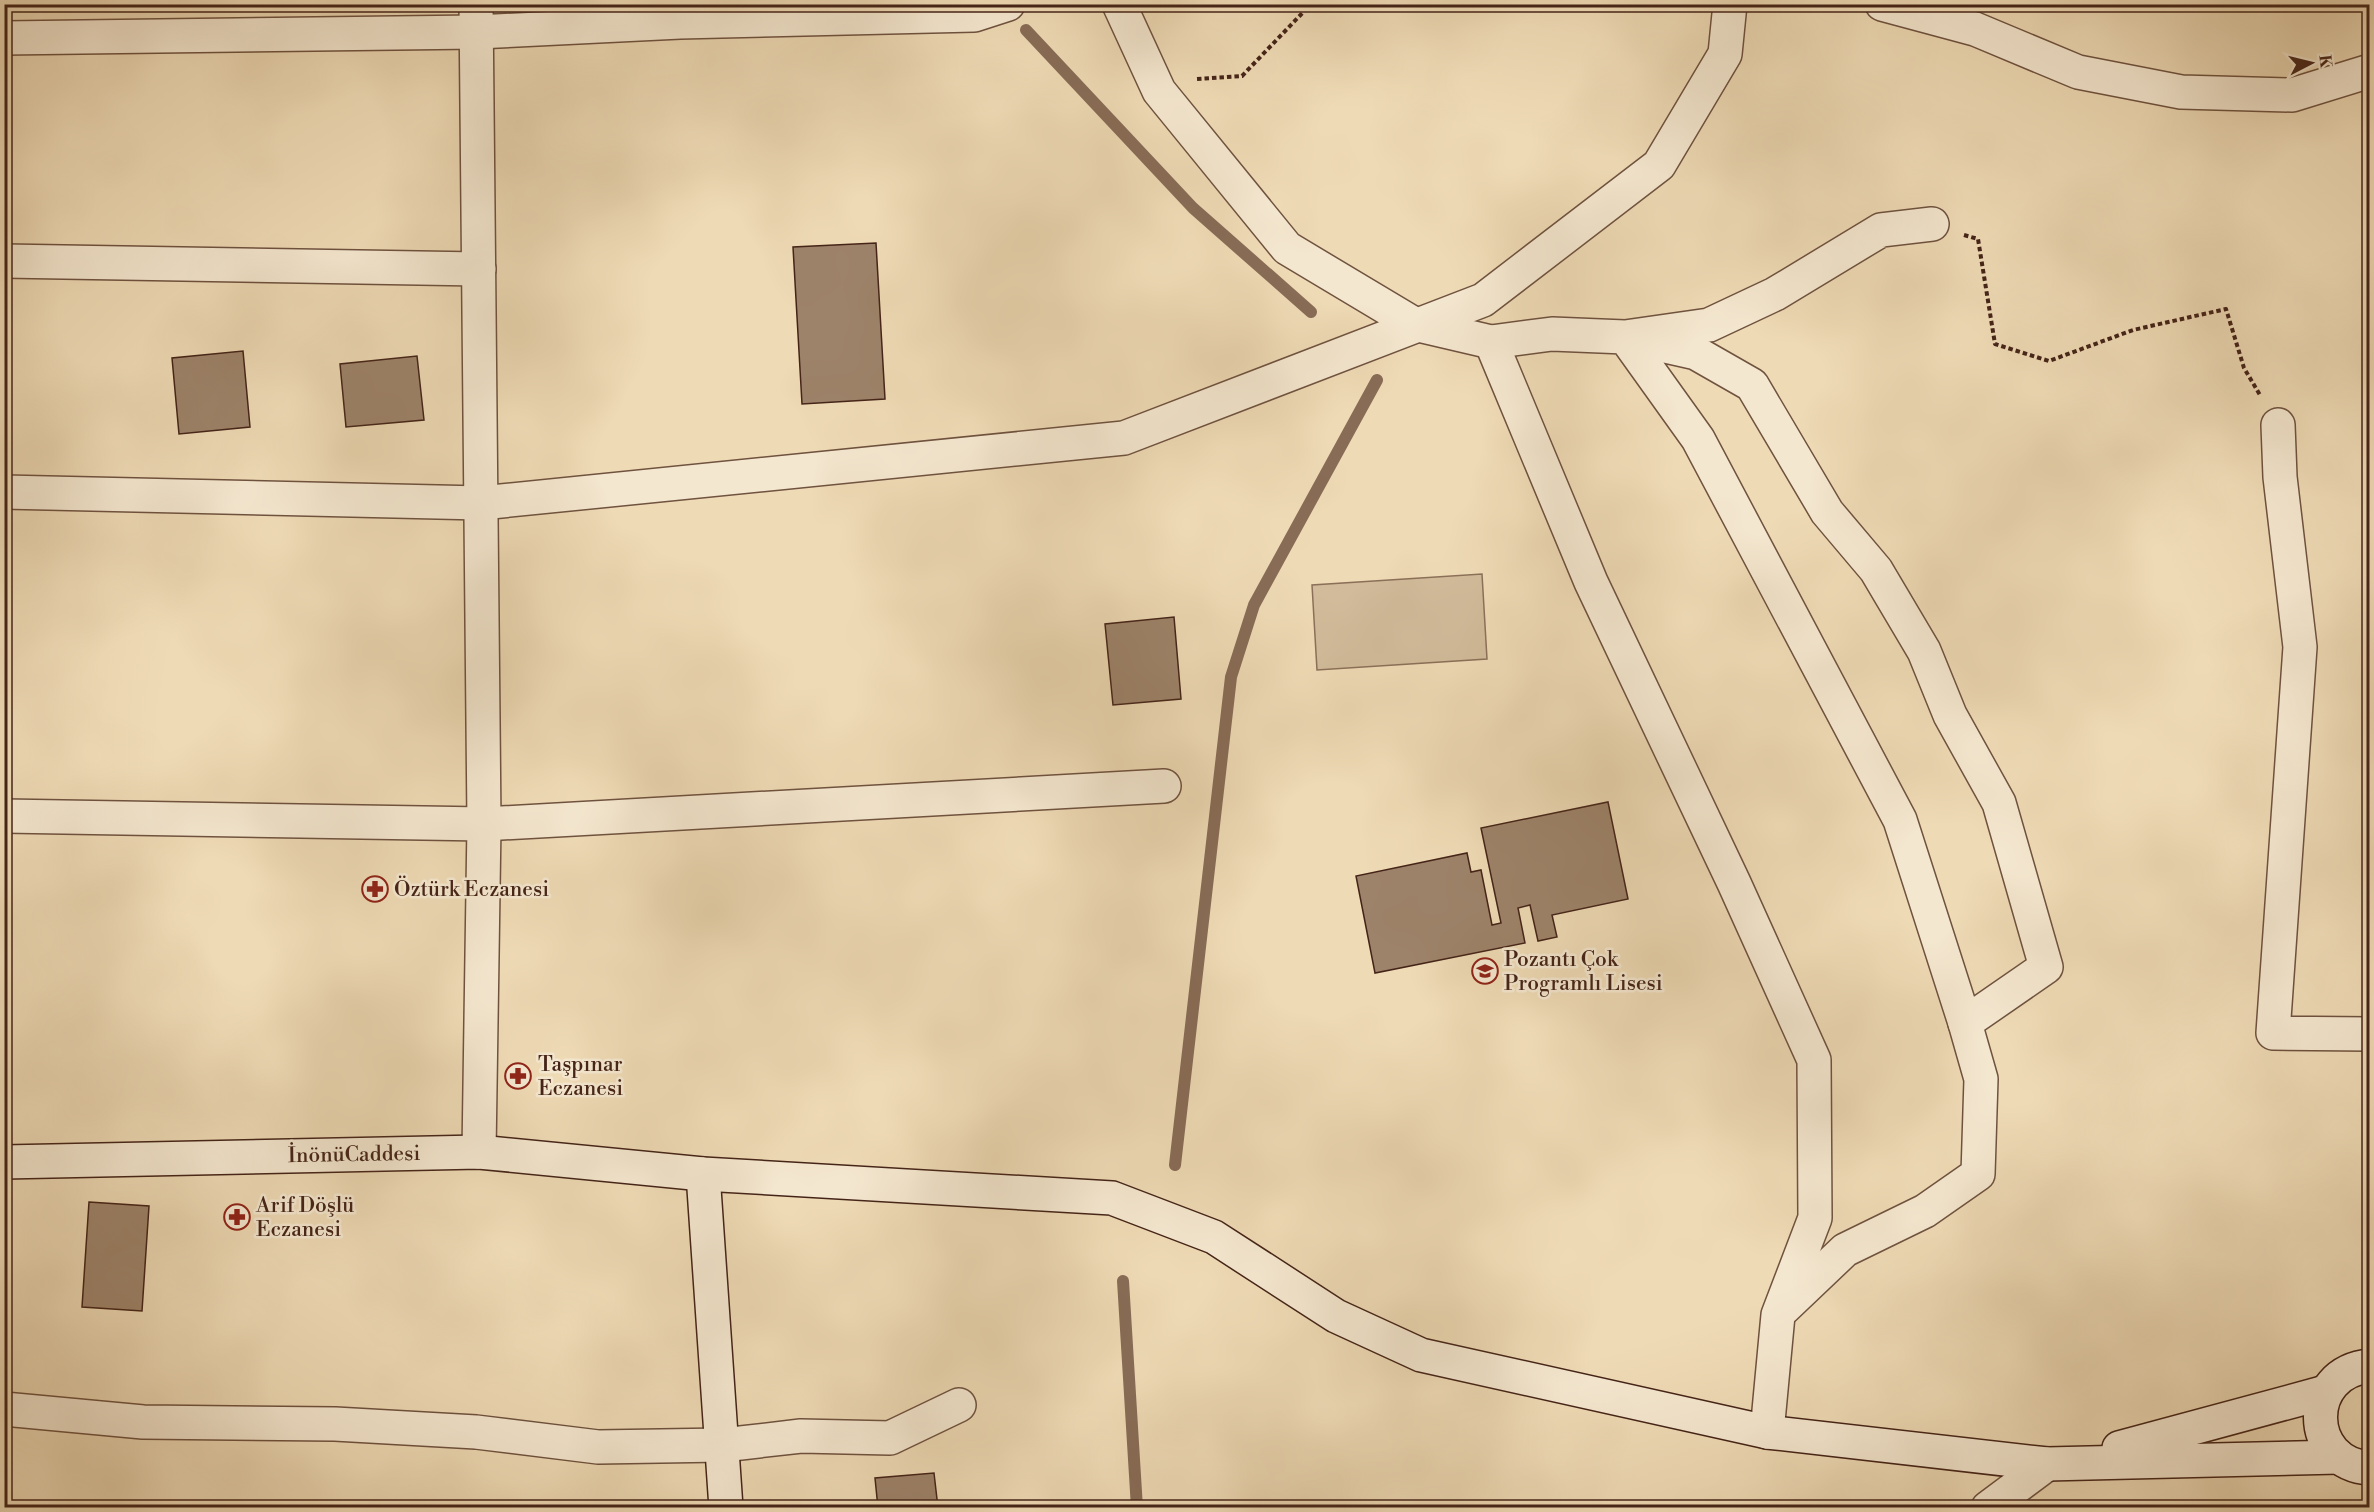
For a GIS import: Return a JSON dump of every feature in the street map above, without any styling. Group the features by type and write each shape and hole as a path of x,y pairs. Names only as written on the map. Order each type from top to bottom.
{"street":[{"path":"4,38 477,18 680,22 974,15 1008,4"},
{"path":"1119,4 1159,91 1287,248 1414,324 1491,342 1552,334 1625,338 1696,353 1752,385 1827,512 1876,570 1924,651 1950,715 1999,803 2046,967 1965,1023"},
{"path":"4,492 481,503 1124,438 1414,324 1483,300 1659,165 1725,54 1730,4"},
{"path":"1882,4 1976,29 2078,72 2181,92 2292,95 2370,71"},
{"path":"477,18 484,824 479,1152"},
{"path":"1625,338 1709,325 1775,294 1881,230 1932,224"},
{"path":"4,261 479,269"},
{"path":"1625,338 1698,439 1900,820 1981,1079 1978,1173 1925,1211 1845,1250 1778,1315"},
{"path":"1491,342 1591,582 1734,883 1814,1060 1815,1218 1778,1315 1767,1432"},
{"path":"2278,425 2280,477 2300,647 2273,1033 2370,1034"},
{"path":"4,816 484,824 1164,786"},
{"name":"İnönüCaddesi","path":"4,1162 479,1152 703,1174 1112,1198 1214,1237 1336,1316 1421,1355 1767,1432 2047,1464"},
{"path":"703,1174 726,1508"},
{"path":"1988,1508 2047,1464 2156,1440 2326,1392 2346,1372 2370,1366"},
{"path":"2326,1392 2319,1421 2323,1435 2357,1466"},
{"path":"4,1409 143,1422 335,1424 476,1432 598,1447 723,1445 801,1436 890,1438 959,1405"},
{"path":"2047,1464 2357,1466"}],"path":[{"path":"1159,91 1203,77 1242,76 1311,4"},
{"path":"1932,224 1978,239 1995,344 2049,361 2133,330 2226,309 2244,369 2278,425"}],"shaded area":[{"path":"1482,574 1487,659 1317,670 1312,585"}],"building":[{"path":"876,243 885,399 802,404 793,247"},
{"path":"243,351 250,427 179,434 172,358"},
{"path":"417,356 424,420 346,427 340,364"},
{"path":"1174,617 1181,699 1113,705 1105,624"},
{"name":"Pozantı Çok Programlı Lisesi","path":"1608,802 1628,899 1552,915 1557,937 1538,941 1530,905 1518,908 1525,943 1375,973 1356,876 1467,853 1471,872 1481,870 1492,925 1501,923 1481,828"},
{"path":"89,1202 149,1206 142,1311 82,1307"},
{"path":"934,1473 938,1508 878,1508 875,1478"}],"waterway":[{"path":"1026,30 1193,208 1311,312"},
{"path":"1175,1165 1231,677 1254,605 1377,380"},
{"path":"1123,1281 1137,1508"}],"place":[{"name":"Öztürk Eczanesi","path":"375,889"},
{"name":"Pozantı Çok Programlı Lisesi","path":"1485,971"},
{"name":"Taşpınar Eczanesi","path":"518,1076"},
{"name":"Arif Döşlü Eczanesi","path":"237,1217"}]}
